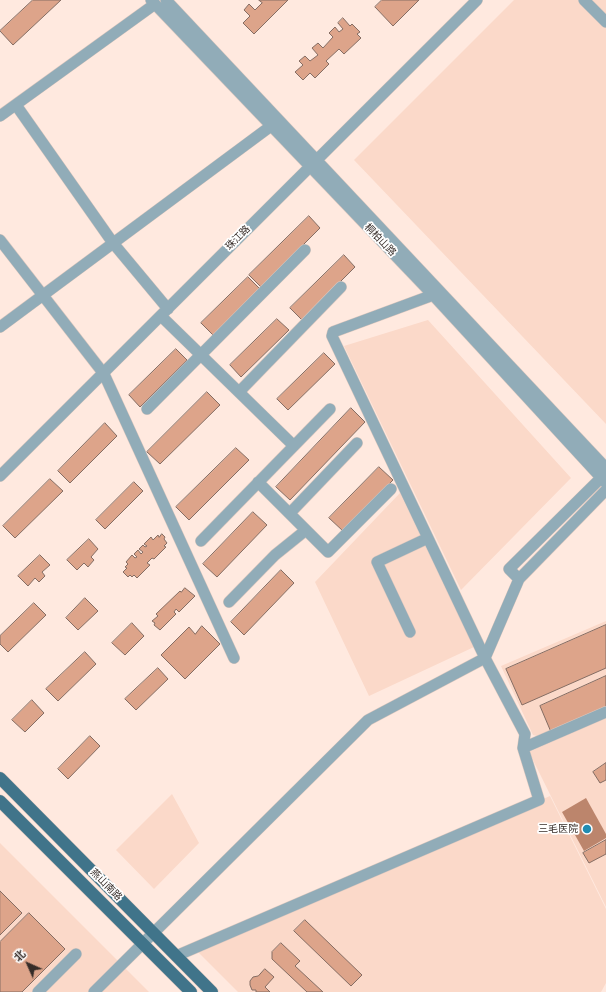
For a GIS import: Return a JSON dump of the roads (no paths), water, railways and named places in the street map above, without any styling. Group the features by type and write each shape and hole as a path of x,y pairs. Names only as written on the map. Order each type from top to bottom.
{"main road":[{"name":"燕山南路","path":"0,778 212,992"},
{"name":"燕山南路","path":"0,801 191,992"}],"street":[{"name":"桐柏山路","path":"166,0 432,295 605,476"},
{"name":"珠江路","path":"0,476 104,374 313,162 477,0"},
{"path":"584,0 606,22"},
{"name":"桐柏山路","path":"153,2 271,126 313,162 605,476"},
{"path":"0,116 153,2"},
{"path":"16,104 114,243 165,312 201,355 294,446"},
{"path":"0,327 271,126"},
{"path":"0,240 104,374 234,658"},
{"path":"147,410 305,250"},
{"path":"238,392 341,287"},
{"path":"176,956 539,800 523,748 525,734 485,658 332,336 333,332 432,295"},
{"path":"201,541 330,409"},
{"path":"290,513 357,443"},
{"path":"518,579 509,569 605,476"},
{"path":"258,482 328,552 391,489"},
{"path":"94,992 368,720 485,658 518,579 606,490"},
{"path":"229,602 275,555 306,530"},
{"path":"410,632 377,562 428,538"},
{"path":"523,748 606,712"},
{"path":"38,992 76,954"}],"place":[{"name":"三毛医院","path":"587,829"}]}
